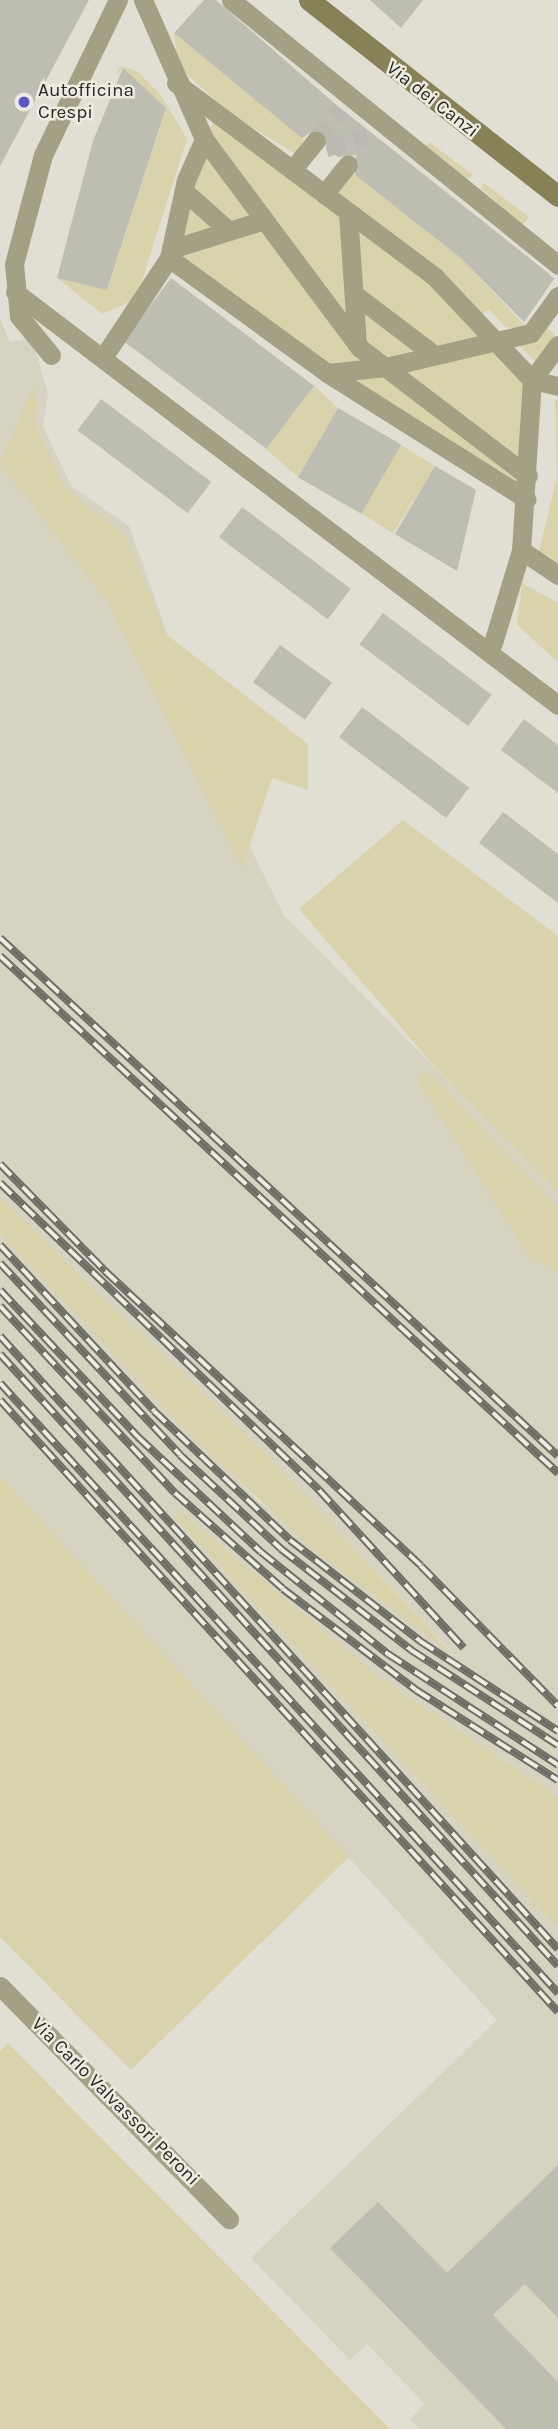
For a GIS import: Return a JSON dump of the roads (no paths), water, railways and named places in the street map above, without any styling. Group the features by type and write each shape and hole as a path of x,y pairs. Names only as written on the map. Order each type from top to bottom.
{"street":[{"path":"51,355 23,323 15,292 14,264 43,155 118,0"},
{"path":"143,0 176,83 204,139 357,344 528,476"},
{"path":"231,0 345,104 558,265"},
{"name":"Via dei Canzi","path":"309,0 558,196"},
{"path":"176,83 435,277 499,341 533,380 558,386"},
{"path":"108,350 170,254 184,191 204,139"},
{"path":"292,170 316,146"},
{"path":"324,194 348,164"},
{"path":"184,191 229,231"},
{"path":"348,213 357,344"},
{"path":"170,254 264,220"},
{"path":"170,254 327,373 526,499"},
{"path":"15,292 558,705"},
{"path":"354,294 433,354"},
{"path":"327,373 386,368 433,354 531,333 558,296"},
{"path":"493,643 521,550 533,380 558,345"},
{"path":"521,550 558,576"},
{"name":"Via Carlo Valvassori Peroni","path":"0,1986 229,2219"}],"tunnel":[{"path":"316,140 341,109"},
{"path":"326,147 368,137"}],"railway":[{"path":"0,938 558,1456"},
{"path":"0,956 558,1473"},
{"path":"0,1164 105,1271 421,1566 558,1706"},
{"path":"0,1183 319,1490 464,1648"},
{"path":"0,1245 154,1411 290,1540 420,1641 558,1731"},
{"path":"0,1263 180,1455 281,1549 411,1650 558,1745"},
{"path":"0,1290 138,1437 261,1552 388,1654 558,1765"},
{"path":"0,1306 175,1493 283,1589 416,1690 558,1780"},
{"path":"0,1336 558,1949"},
{"path":"0,1354 558,1966"},
{"path":"0,1383 558,1993"},
{"path":"0,1400 558,2012"}],"place":[{"name":"Autofficina Crespi","path":"24,102"}]}
